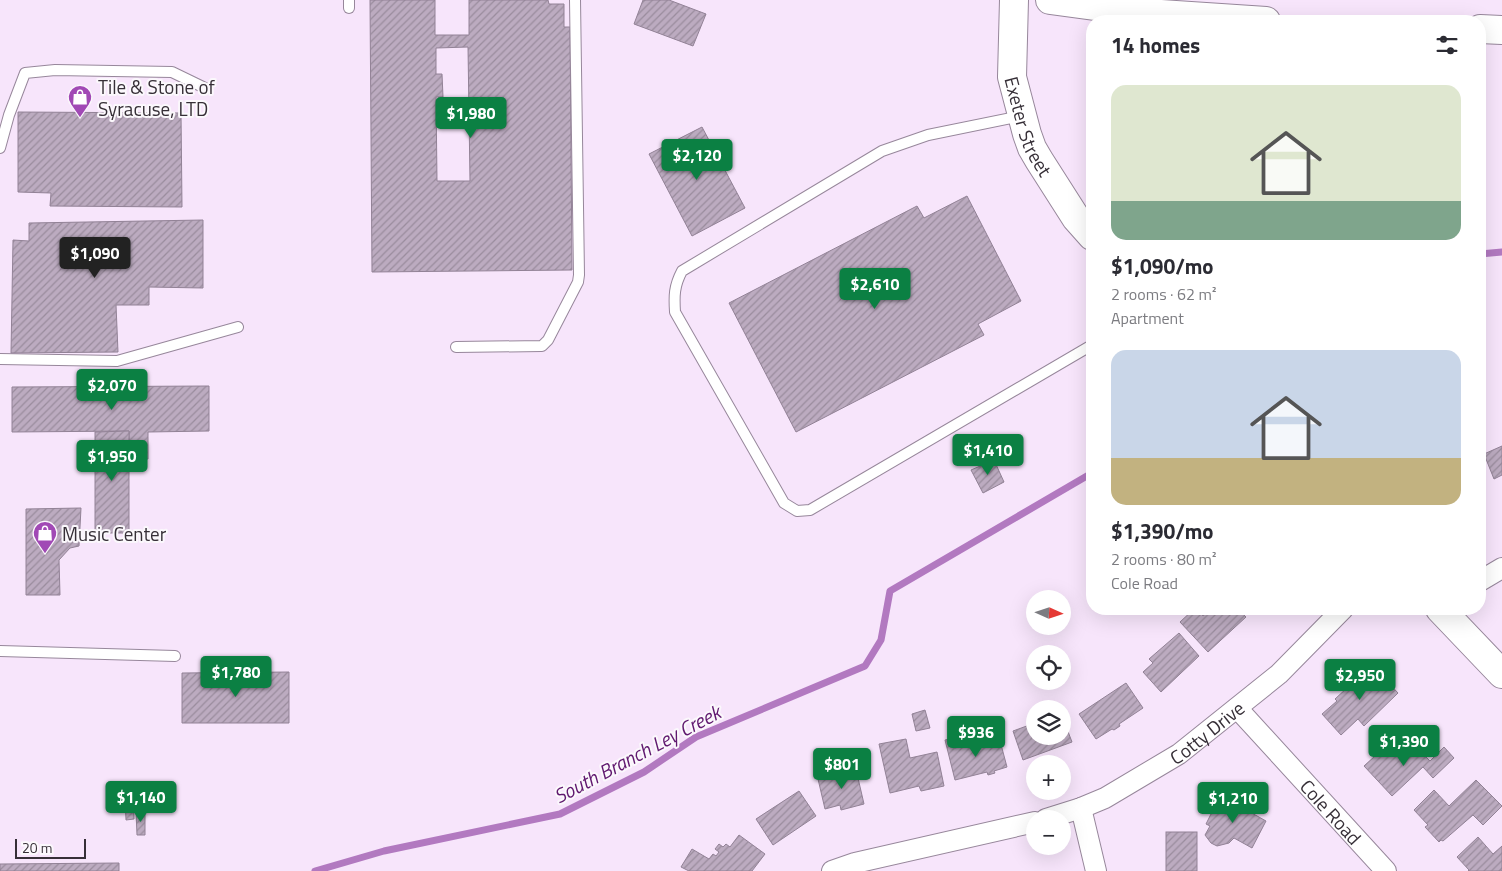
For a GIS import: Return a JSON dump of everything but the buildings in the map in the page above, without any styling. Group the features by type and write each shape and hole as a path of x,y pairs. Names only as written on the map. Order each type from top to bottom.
{"street":[{"name":"Exeter Street","path":"1014,0 1012,77 1032,148 1076,218 1086,229"},
{"path":"1050,0 1146,13 1176,15"},
{"path":"1486,29 1502,30"},
{"path":"1486,577 1502,568"},
{"name":"Cotty Drive","path":"1071,811 1104,798 1179,754 1279,674 1337,615"},
{"path":"1446,615 1502,674"},
{"name":"Cole Road","path":"1237,708 1386,871"},
{"path":"1082,808 1096,871"},
{"path":"832,871 855,863 1026,824"}],"lane":[{"path":"456,347 542,346 548,340 578,282 575,0"},
{"path":"0,148 9,115 25,73 55,70 172,72 206,88"},
{"path":"1022,116 928,135 882,151 682,272 675,284 675,312 784,503 797,511 810,510 1086,349"},
{"path":"0,359 117,361 238,327"},
{"path":"0,651 174,656"}],"waterway":[{"name":"South Branch Ley Creek","path":"1486,253 1502,252"},
{"name":"South Branch Ley Creek","path":"315,871 384,851 560,814 644,772 696,737 865,666 881,640 890,591 1086,477"}],"place":[{"name":"Tile & Stone of Syracuse, LTD","path":"80,118"},
{"name":"Music Center","path":"45,554"}]}
